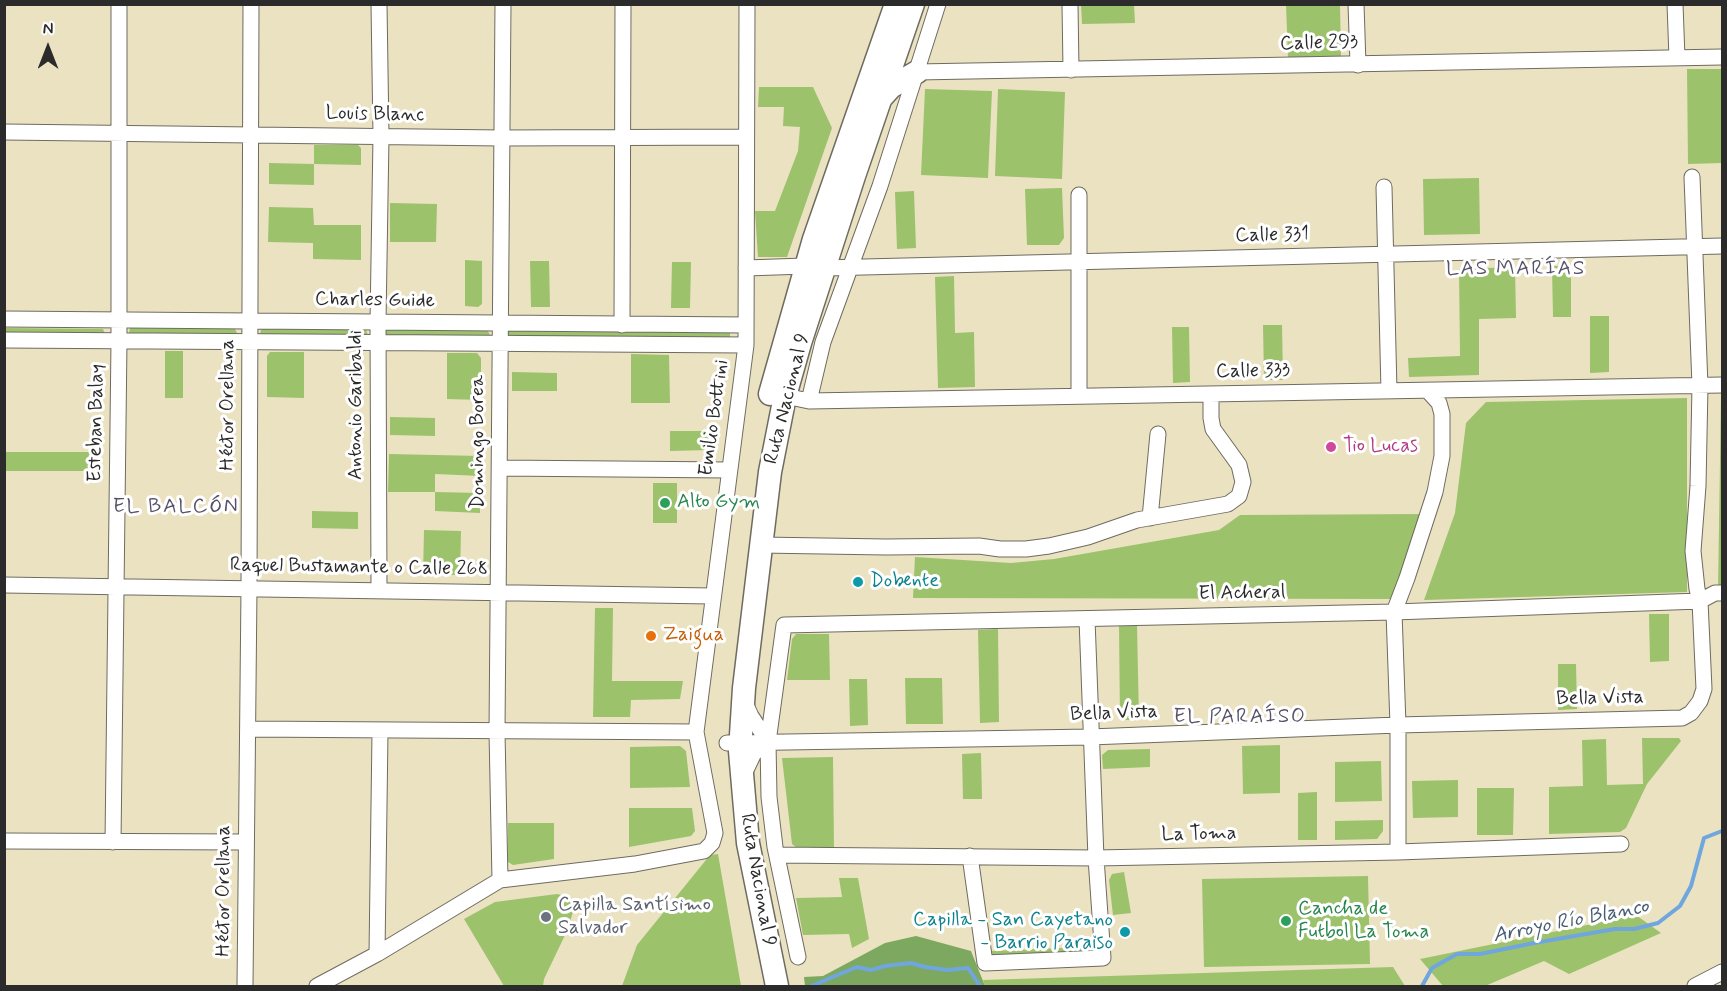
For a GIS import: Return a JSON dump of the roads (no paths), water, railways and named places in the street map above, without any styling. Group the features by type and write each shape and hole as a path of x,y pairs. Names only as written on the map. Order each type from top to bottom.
{"main road":[{"name":"Ruta Nacional 9","path":"762,987 732,819 734,743 730,687 760,445 770,393 814,267 896,4"},
{"name":"Ruta Nacional 9","path":"777,987 748,843 741,779 734,743 743,696 770,472 814,267 881,98 913,4"},
{"path":"881,98 891,87 917,72"}],"street":[{"name":"Esteban Balay","path":"113,842 119,341 119,4"},
{"name":"Héctor Orellana","path":"245,987 252,4"},
{"name":"Antonio Garibaldi","path":"379,4 381,136 378,322 379,589"},
{"name":"Domingo Borea","path":"500,880 497,732 503,4"},
{"path":"622,325 623,4"},
{"name":"Emilio Bottini","path":"500,880 635,864 704,851 712,843 715,833 696,732 746,345 747,4"},
{"path":"809,401 823,342 851,267 938,4"},
{"path":"1071,4 1071,70"},
{"path":"1356,4 1358,64"},
{"path":"1675,4 1677,58"},
{"name":"Calle 293","path":"917,72 1722,57"},
{"name":"Louis Blanc","path":"4,132 502,138 745,137"},
{"path":"1692,177 1700,386 1698,486 1693,551 1697,589 1701,601"},
{"path":"1384,187 1389,391"},
{"path":"1079,195 1079,395"},
{"name":"Calle 331","path":"746,268 1722,246"},
{"name":"Charles Guide","path":"4,319 746,325"},
{"path":"4,340 746,345"},
{"name":"Calle 333","path":"785,396 809,401 1722,386"},
{"path":"1442,414 1456,391"},
{"path":"1398,852 1398,725 1394,612 1435,492 1442,456 1442,414 1439,403 1429,392"},
{"path":"760,545 979,546 1026,549 1088,537 1107,529 1150,518 1228,504 1239,496 1243,482 1239,465 1213,429 1211,394"},
{"path":"1150,518 1158,434"},
{"path":"500,468 729,470"},
{"name":"Raquel Bustamante o Calle 268","path":"4,585 379,589 712,596"},
{"name":"El Acheral","path":"768,742 784,625 1394,612 1701,601 1715,593 1722,593"},
{"name":"Bella Vista","path":"734,743 1090,737 1398,725 1682,718 1691,713 1700,701 1704,689 1701,601"},
{"path":"969,856 985,963 1103,958 1090,737 1087,619"},
{"path":"743,696 751,716 768,742 770,797 777,855 798,957"},
{"path":"248,729 380,732 696,732"},
{"path":"377,954 380,732"},
{"path":"741,779 754,753 768,742"},
{"path":"4,841 246,842"},
{"name":"La Toma","path":"777,855 1096,858 1398,852 1621,844"},
{"path":"317,987 500,880"},
{"path":"1695,987 1722,972"}],"waterway":[{"name":"Arroyo Río Blanco","path":"1422,986 1432,968 1457,954 1480,954 1658,923 1680,906 1691,886 1704,838 1722,831"},
{"name":"Arroyo Río Blanco","path":"811,986 857,967 871,970 911,963 948,970 968,968 980,986"}],"place":[{"name":"Tio Lucas","path":"1331,447"},
{"name":"Alto Gym","path":"665,503"},
{"name":"Dobente","path":"858,582"},
{"name":"Zaigua","path":"651,636"},
{"name":"Capilla Santísimo Salvador","path":"546,917"},
{"name":"Cancha de Futbol La Toma","path":"1286,921"},
{"name":"Capilla - San Cayetano - Barrio Paraiso","path":"1125,932"}],"district":[{"name":"LAS MARÍAS","path":"1516,270"},
{"name":"EL BALCÓN","path":"176,508"},
{"name":"EL PARAÍSO","path":"1240,718"}]}
